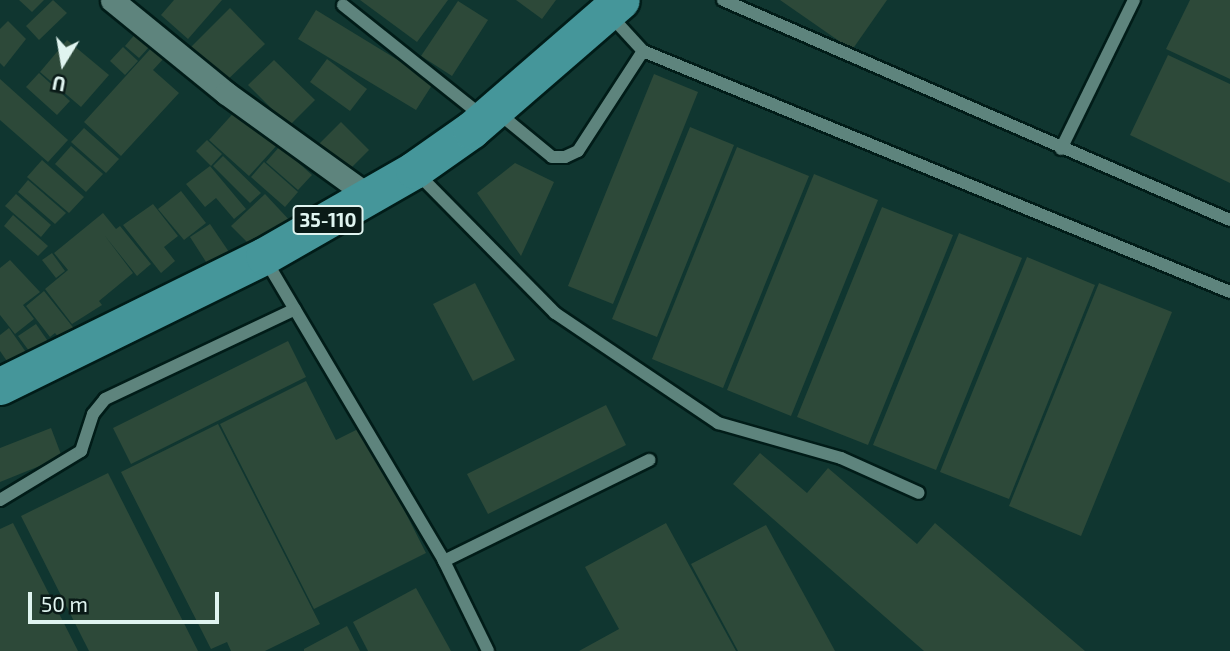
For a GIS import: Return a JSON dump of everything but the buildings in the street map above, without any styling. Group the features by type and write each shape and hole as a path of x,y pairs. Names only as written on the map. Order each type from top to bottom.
{"main road":[{"name":"35-110","path":"0,386 264,256 414,170 490,114 615,7"}],"street":[{"path":"112,0 226,93 370,197"}],"lane":[{"path":"723,0 1061,149 1230,220"},
{"path":"1061,149 1134,0"},
{"path":"343,5 551,157 565,158 578,151 642,51"},
{"path":"615,7 642,51 1230,292"},
{"path":"414,170 555,313 718,423 841,458 919,493"},
{"path":"264,256 444,561 488,651"},
{"path":"0,500 81,451 93,414 104,399 295,309"},
{"path":"444,561 649,460"}]}
